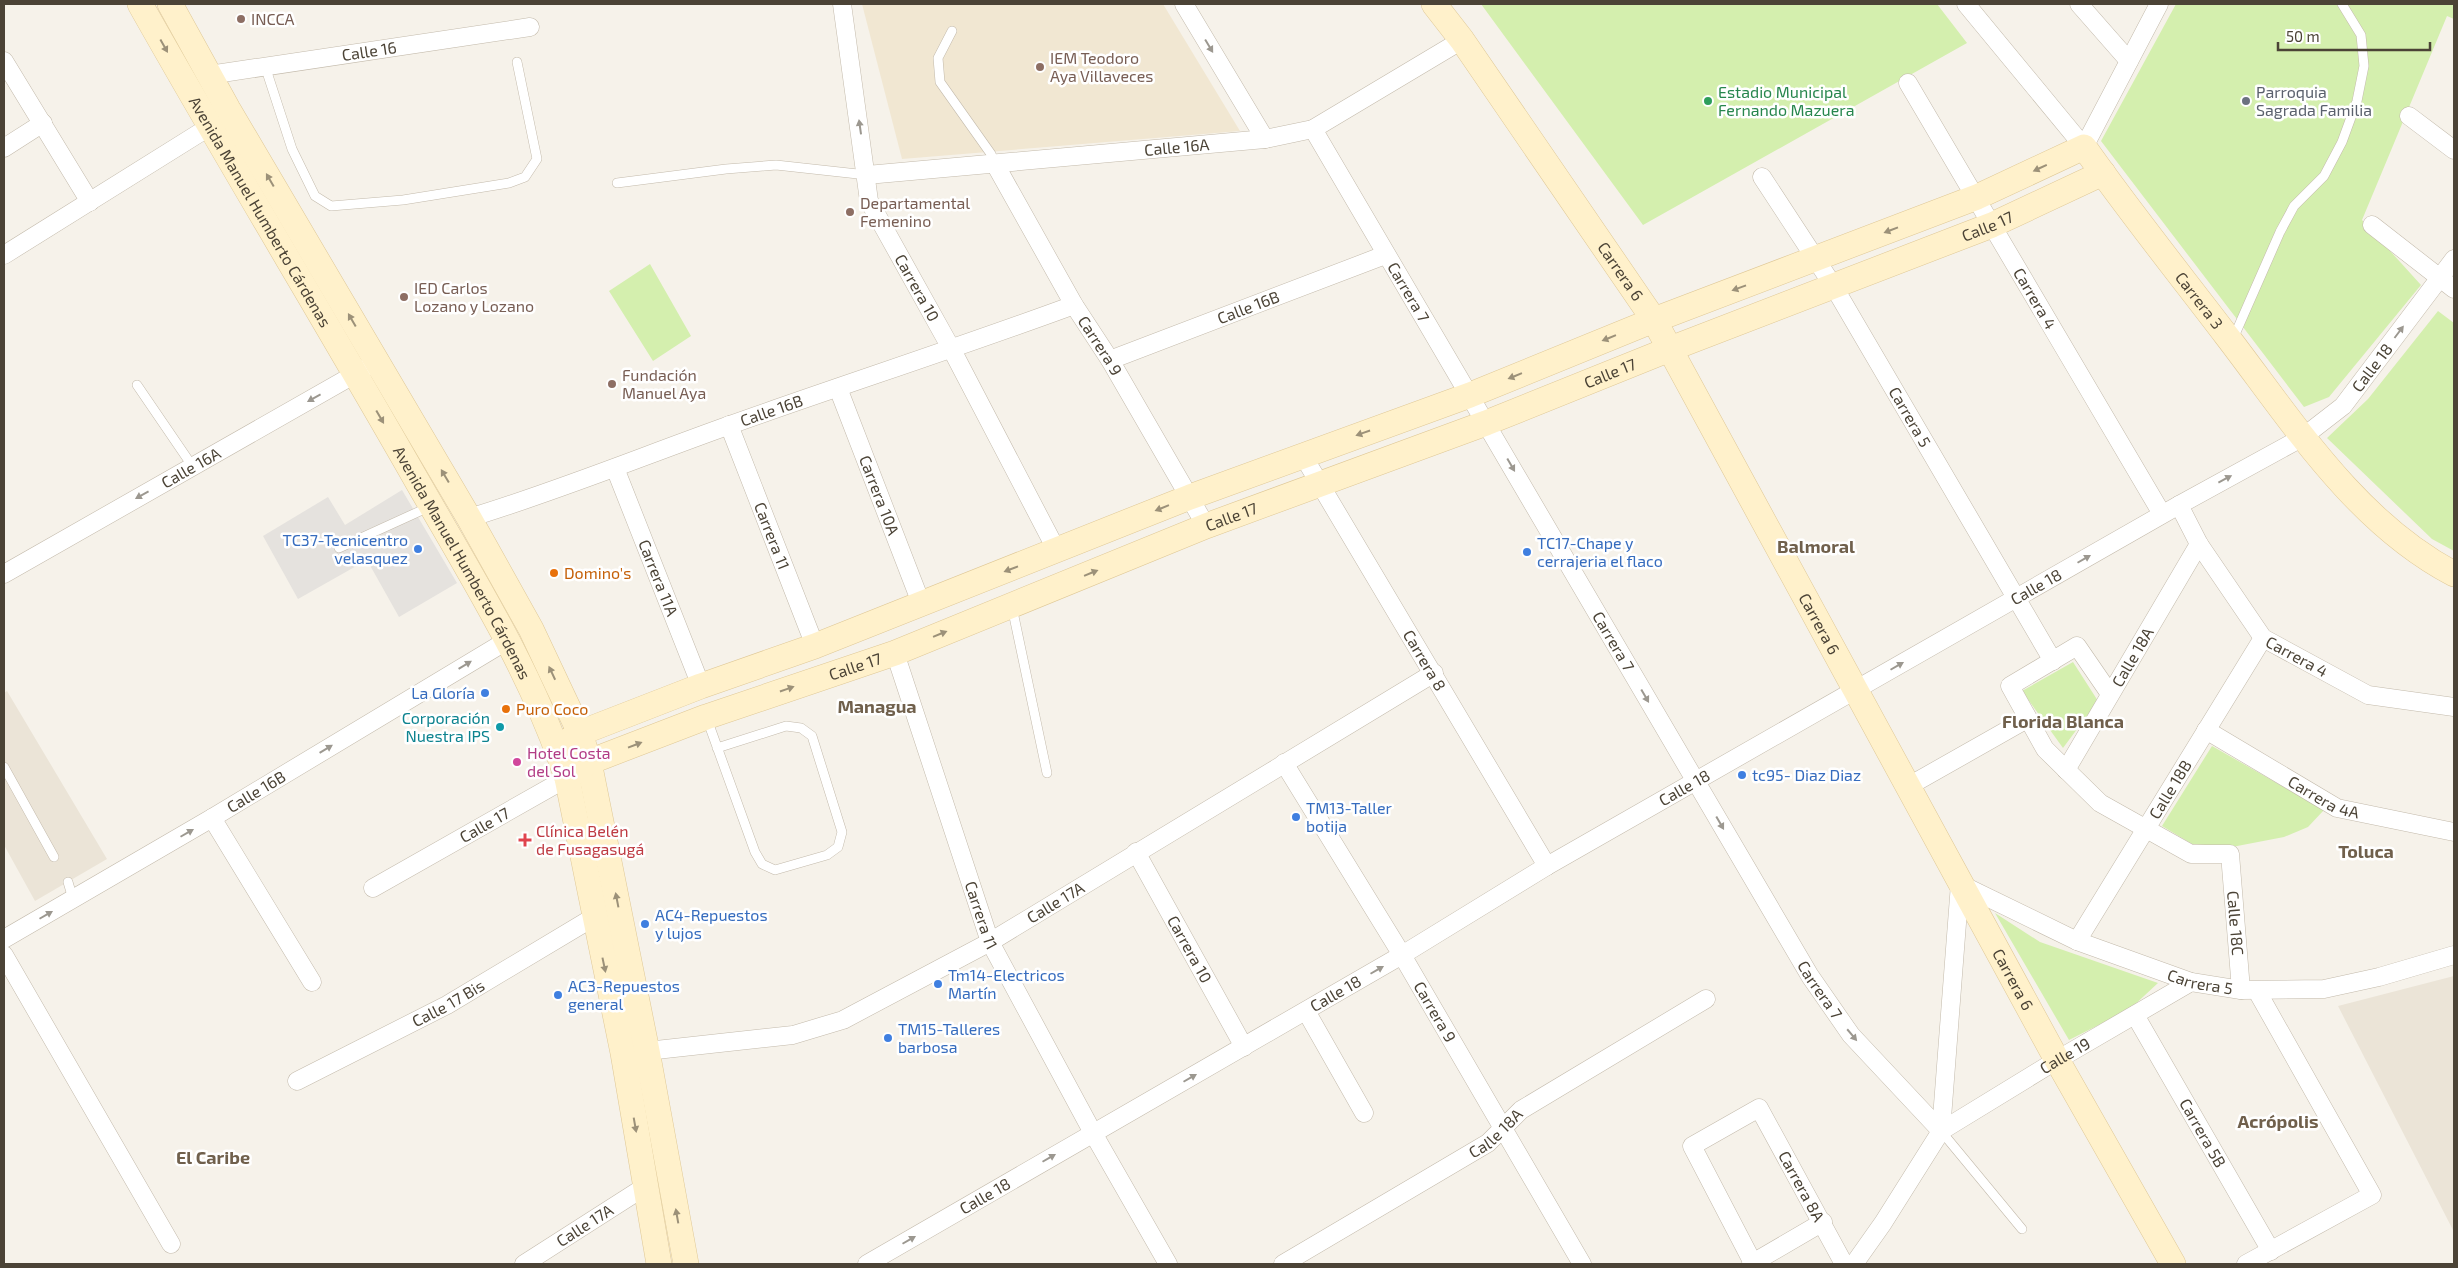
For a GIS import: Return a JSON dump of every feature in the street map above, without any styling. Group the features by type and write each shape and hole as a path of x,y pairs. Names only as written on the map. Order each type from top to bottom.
{"street":[{"name":"Avenida Manuel Humberto Cárdenas","path":"140,4 209,127 367,368 470,518 531,629 580,733 589,762 647,1051 686,1264"},
{"name":"Avenida Manuel Humberto Cárdenas","path":"170,4 367,368 432,506 508,640 557,748 567,778 622,1053 659,1264"},
{"name":"Carrera 10","path":"842,4 867,175 869,201 952,350 1057,551"},
{"path":"1184,4 1265,139"},
{"name":"Carrera 6","path":"1434,4 1462,40 1654,320 1960,884 2173,1264"},
{"name":"Carrera 3","path":"1966,4 2084,147 2303,437 2348,488 2396,536 2437,565 2454,574"},
{"path":"2079,4 2129,61"},
{"path":"2084,147 2159,4"},
{"name":"Calle 16","path":"209,75 530,27"},
{"name":"Calle 16A","path":"867,175 1265,139 1313,130 1462,40"},
{"path":"4,61 90,202"},
{"name":"Carrera 4","path":"1908,83 1977,197 2162,514"},
{"path":"2409,116 2454,150"},
{"path":"4,148 43,123"},
{"path":"4,255 209,127"},
{"name":"Carrera 7","path":"1313,130 1810,976 1851,1035 1941,1132"},
{"name":"Calle 17","path":"557,748 580,733 701,686 815,646 1302,454 1470,395 1654,320 1977,197 2084,147"},
{"name":"Carrera 9","path":"995,164 1074,305 1110,360 1206,526"},
{"name":"Calle 17","path":"373,888 567,778 589,762 706,717 895,652 1206,526 1486,423 1670,349 1992,225 2103,173"},
{"name":"Carrera 5","path":"1762,176 1834,287 2053,661"},
{"path":"2372,225 2454,289"},
{"name":"Calle 16B","path":"1110,360 1385,255"},
{"name":"Calle 18","path":"866,1264 1402,955 1547,866 2162,514 2303,437 2343,406 2454,259"},
{"name":"Calle 16B","path":"470,518 616,468 729,425 952,350 1074,305"},
{"name":"Calle 16A","path":"4,574 367,368"},
{"name":"Carrera 10A","path":"838,388 921,603"},
{"name":"Carrera 11","path":"729,425 815,646"},
{"name":"Carrera 8","path":"1302,454 1434,673 1547,866"},
{"name":"Carrera 11A","path":"616,468 701,686"},
{"name":"Carrera 4","path":"2179,505 2199,544 2263,638 2368,695 2454,707"},
{"name":"Calle 18A","path":"2066,770 2199,544"},
{"name":"Calle 18B","path":"2076,941 2263,638"},
{"name":"Calle 16B","path":"4,939 212,818 508,640"},
{"path":"2110,694 2077,646 2010,686 2045,749 2100,803 2145,829"},
{"name":"Carrera 11","path":"895,652 990,942 1093,1133 1168,1264"},
{"name":"Calle 17A","path":"647,1051 767,1039 818,1028 843,1020 990,942 1434,673"},
{"path":"1907,787 2027,719"},
{"name":"Carrera 4A","path":"2206,730 2337,808 2454,832"},
{"name":"Carrera 9","path":"1284,763 1402,955 1504,1127 1582,1264"},
{"path":"212,818 312,982"},
{"name":"Calle 18C","path":"2145,829 2191,854 2230,854 2249,991"},
{"name":"Carrera 10","path":"1136,852 1244,1047"},
{"name":"Carrera 5","path":"1960,884 2076,941 2191,982 2249,991 2324,989 2380,977 2454,955"},
{"name":"Calle 19","path":"1941,1132 1960,884"},
{"name":"Calle 17 Bis","path":"297,1082 447,1005 594,917"},
{"path":"4,955 171,1244"},
{"name":"Calle 19","path":"1854,1264 1883,1223 1941,1132 2057,1060 2191,982"},
{"path":"2246,1264 2372,1195 2249,991"},
{"name":"Calle 18A","path":"1283,1264 1488,1143 1520,1110 1706,1000"},
{"path":"1306,1011 1364,1113"},
{"name":"Carrera 5B","path":"2135,1015 2271,1251"},
{"name":"Carrera 8A","path":"1752,1264 1692,1146 1759,1108 1844,1264"},
{"name":"Calle 17A","path":"524,1264 646,1186"},
{"path":"1752,1264 1822,1222"}],"lane":[{"path":"2232,342 2280,232 2294,206 2324,176 2342,142 2357,101 2364,66 2361,35 2342,4"},
{"path":"952,31 938,58 940,82 991,154 995,164"},
{"path":"265,66 292,149 315,196 331,206 403,200 509,183 525,177 537,159 517,62"},
{"path":"617,183 726,169 776,165 867,175"},
{"path":"137,384 193,466"},
{"path":"339,548 432,506"},
{"path":"1012,605 1047,773"},
{"path":"706,717 717,748 755,852 762,864 775,870 827,855 838,847 842,832 812,736 801,728 786,726 717,748"},
{"path":"4,767 54,857"},
{"path":"68,882 73,899"},
{"path":"1941,1132 2022,1229"}],"shaded area":[{"name":"IEM Teodoro Aya Villaveces","path":"862,4 1163,4 1240,131 902,159"},
{"path":"402,490 457,583 399,617 367,560 298,599 263,536 328,497 345,525"},
{"path":"7,691 107,859 35,901 4,845 4,693"},
{"path":"2454,976 2454,1232 2338,1006"}],"green space":[{"name":"Estadio Municipal Fernando Mazuera","path":"1481,4 1937,4 1967,43 1643,225"},
{"path":"2176,4 2454,4 2454,19 2447,16 2362,220 2421,285 2329,397 2304,407 2101,141"},
{"path":"650,264 691,336 653,361 609,291"},
{"path":"2438,311 2454,323 2454,551 2432,539 2327,438 2368,399"},
{"path":"2073,662 2098,701 2063,748 2022,691"},
{"path":"2212,746 2324,810 2308,827 2284,837 2232,847 2192,844 2162,826"},
{"path":"1995,913 2040,942 2158,983 2130,1009 2069,1040"}],"place":[{"name":"INCCA","path":"241,19"},
{"name":"IEM Teodoro Aya Villaveces","path":"1040,67"},
{"name":"Estadio Municipal Fernando Mazuera","path":"1708,101"},
{"name":"Parroquia Sagrada Familia","path":"2246,101"},
{"name":"Departamental Femenino","path":"850,212"},
{"name":"IED Carlos Lozano y Lozano","path":"404,297"},
{"name":"Fundación Manuel Aya","path":"612,384"},
{"name":"TC37-Tecnicentro velasquez","path":"418,549"},
{"name":"TC17-Chape y cerrajeria el flaco","path":"1527,552"},
{"name":"Domino's","path":"554,573"},
{"name":"La Gloría","path":"485,693"},
{"name":"Puro Coco","path":"506,709"},
{"name":"Corporación Nuestra IPS","path":"500,727"},
{"name":"Hotel Costa del Sol","path":"517,762"},
{"name":"tc95- Diaz Diaz","path":"1742,775"},
{"name":"TM13-Taller botija","path":"1296,817"},
{"name":"Clínica Belén de Fusagasugá","path":"525,840"},
{"name":"AC4-Repuestos y lujos","path":"645,924"},
{"name":"Tm14-Electricos Martín","path":"938,984"},
{"name":"AC3-Repuestos general","path":"558,995"},
{"name":"TM15-Talleres barbosa","path":"888,1038"}],"district":[{"name":"Balmoral","path":"1816,547"},
{"name":"Managua","path":"877,707"},
{"name":"Florida Blanca","path":"2063,722"},
{"name":"Toluca","path":"2366,852"},
{"name":"Acrópolis","path":"2278,1122"},
{"name":"El Caribe","path":"213,1158"}]}
